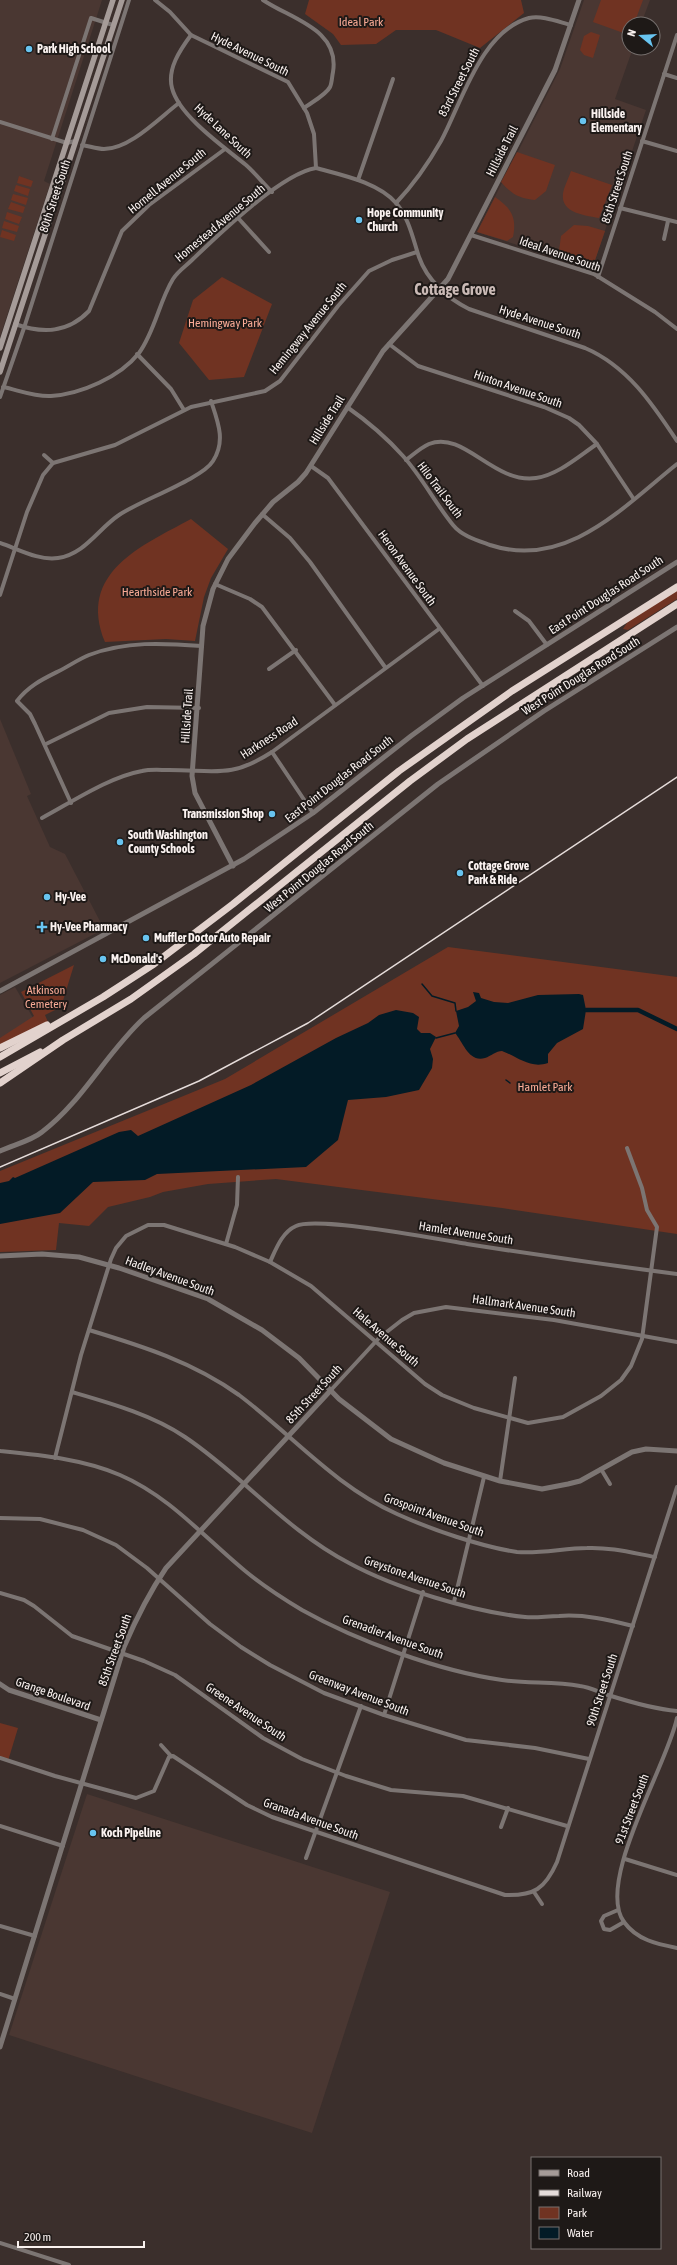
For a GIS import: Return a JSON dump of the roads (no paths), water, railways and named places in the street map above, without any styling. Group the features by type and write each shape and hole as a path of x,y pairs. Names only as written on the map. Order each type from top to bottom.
{"highway":[{"path":"0,1057 103,997 154,964 206,925 399,771 512,691 677,587"},
{"path":"0,1083 63,1040 131,999 194,954 410,780 467,739 677,604"},
{"path":"0,1048 103,997"},
{"path":"0,1073 63,1040"}],"main road":[{"name":"80th Street South","path":"0,348 113,0"},
{"name":"80th Street South","path":"0,372 122,0"}],"street":[{"name":"80th Street South","path":"0,397 24,328 129,0"},
{"name":"Hyde Avenue South","path":"155,0 170,12 191,35 288,82 304,108 314,134 316,168 358,180 396,203 404,215 417,252 429,277 454,301 469,309 599,354 632,380 654,406 677,441"},
{"path":"262,0 316,30 329,42 332,49 335,63 330,88 304,108"},
{"name":"Hillside Trail","path":"232,866 195,793 193,771 199,708 202,646 208,605 215,584 228,559 262,514 280,496 298,482 311,466 347,406 389,344 448,279 555,70 572,25 579,0"},
{"path":"52,139 91,18 113,25"},
{"name":"83rd Street South","path":"396,203 426,167 441,141 477,66 488,47 516,24 532,18 572,25"},
{"name":"Hyde Lane South","path":"191,35 180,51 172,68 172,88 179,103 198,125 246,166 272,192"},
{"name":"85th Street South","path":"598,277 677,35"},
{"path":"664,74 677,78"},
{"path":"358,180 393,79"},
{"path":"82,145 104,149 119,145 144,132 179,103"},
{"path":"0,122 67,143 75,141"},
{"path":"642,141 677,151"},
{"name":"Hornell Avenue South","path":"16,324 24,328 46,330 65,329 82,318 89,311 122,231 149,206 225,149"},
{"name":"Homestead Avenue South","path":"3,387 39,395 51,396 101,383 118,373 137,354 152,329 173,278 239,219 272,192 290,179 316,168"},
{"path":"620,208 677,222"},
{"path":"239,219 269,252"},
{"path":"664,239 668,221"},
{"name":"Ideal Avenue South","path":"470,235 598,277 656,312 677,329"},
{"name":"Hemingway Avenue South","path":"52,463 115,445 184,410 211,401 265,391 272,387 280,381 338,306 369,271 392,260 417,252"},
{"name":"Hinton Avenue South","path":"389,344 418,366 544,407 570,418 597,444 633,498"},
{"path":"137,354 171,389 184,410"},
{"path":"0,543 48,558 57,558 75,553 118,515 210,467 220,447 221,438 211,401"},
{"name":"Hilo Trail South","path":"347,406 376,429 406,460 454,526 470,538 500,548 522,550 552,547 570,543 593,531 677,464"},
{"path":"406,460 428,444 440,442 453,444 466,448 499,471 513,477 529,479 553,472 597,444"},
{"path":"0,596 15,548 37,487 52,463 44,455"},
{"name":"Heron Avenue South","path":"311,466 328,478 439,629 483,686"},
{"path":"262,514 290,538 310,562 385,667"},
{"name":"East Point Douglas Road South","path":"0,990 232,866 313,813 411,736 483,686 677,562"},
{"path":"215,584 250,599 262,607 296,650 335,704"},
{"path":"515,611 529,621 546,645"},
{"name":"West Point Douglas Road South","path":"0,1151 41,1134 65,1112 127,1033 144,1018 438,784 544,711 677,627"},
{"name":"Harkness Road","path":"42,818 115,778 129,773 144,770 220,773 248,766 272,752 385,667 439,629"},
{"path":"71,803 46,744 30,714 17,701 29,687 93,654 137,644 161,642 202,646"},
{"path":"268,669 296,650"},
{"path":"46,744 109,713 147,707 199,708"},
{"path":"272,752 313,813"},
{"name":"Hale Avenue South","path":"55,1458 89,1330 110,1265 119,1244 136,1230 148,1225 164,1224 226,1244 270,1262 311,1286 425,1384 442,1395 462,1404 528,1423 563,1417 601,1396 621,1380 631,1366 642,1336 657,1227 647,1210 642,1188 627,1148"},
{"path":"226,1244 237,1205 238,1177"},
{"name":"Hamlet Avenue South","path":"270,1262 284,1236 296,1226 302,1224 325,1224 402,1233 677,1274"},
{"name":"Hadley Avenue South","path":"0,1256 61,1254 110,1265 208,1299 262,1330 299,1358 331,1390 391,1439 444,1463 500,1481 542,1488 580,1481 632,1452 646,1449 677,1451"},
{"name":"Hallmark Avenue South","path":"376,1342 402,1320 414,1313 446,1307 554,1320 677,1342"},
{"name":"Grospoint Avenue South","path":"89,1330 144,1346 189,1365 238,1395 349,1488 398,1514 470,1540 518,1552 544,1552 586,1548 614,1549 655,1557"},
{"name":"85th Street South","path":"0,2047 83,1783 101,1720 136,1619 159,1580 200,1530 376,1342"},
{"path":"500,1481 503,1450 510,1417 515,1378"},
{"name":"Greystone Avenue South","path":"72,1392 140,1415 184,1436 244,1484 282,1518 320,1546 348,1563 377,1576 454,1602 500,1614 543,1619 558,1616 603,1618 633,1626"},
{"name":"Grenadier Avenue South","path":"0,1451 55,1458 96,1466 121,1475 146,1489 186,1517 244,1570 302,1610 349,1634 404,1654 489,1678 581,1686 611,1696 677,1711"},
{"path":"601,1469 610,1484"},
{"path":"454,1602 470,1540 484,1476"},
{"name":"90th Street South","path":"534,1892 551,1876 611,1696 677,1487"},
{"name":"Greenway Avenue South","path":"0,1518 40,1519 83,1530 116,1545 210,1624 270,1665 324,1693 384,1715 466,1740 535,1748 589,1759"},
{"name":"Greene Avenue South","path":"0,1592 29,1603 72,1636 123,1654 175,1675 263,1738 302,1759 336,1773 391,1790 463,1796 567,1826"},
{"path":"384,1715 422,1592"},
{"name":"Grange Boulevard","path":"0,1684 9,1690 101,1720"},
{"path":"306,1858 361,1706"},
{"name":"91st Street South","path":"624,1922 618,1910 616,1891 644,1800 674,1734 677,1718"},
{"path":"0,1758 55,1776 124,1796 136,1798 143,1797 154,1791 158,1785 171,1756 162,1745"},
{"name":"Granada Avenue South","path":"171,1756 177,1758 247,1805 272,1817 315,1833 505,1895 522,1895 534,1892"},
{"path":"502,1827 508,1808"},
{"path":"0,1826 63,1846"},
{"path":"625,1858 677,1875"},
{"path":"534,1892 542,1904"},
{"path":"618,1910 604,1916 601,1921 604,1929 610,1930 624,1922 637,1935 646,1941 677,1948"},
{"path":"0,1926 35,1936"},
{"path":"0,1994 15,1999"},
{"path":"0,2243 69,2265"}],"water":[{"path":"473,992 479,993 481,998 494,1002 508,1003 538,995 583,995 586,1010 583,1029 557,1043 548,1054 548,1063 535,1064 524,1062 502,1051 479,1059 467,1051 455,1033 459,1026 456,1011 468,1007 476,1001"},
{"path":"396,1010 413,1013 419,1017 417,1029 421,1033 430,1033 436,1037 430,1049 433,1059 432,1068 419,1090 386,1097 348,1100 338,1140 306,1167 157,1174 145,1180 93,1182 60,1213 0,1224 0,1183 9,1181 13,1177 15,1178 119,1132 131,1130 138,1136 251,1085 336,1038 368,1023 379,1015"}],"waterway":[{"path":"422,984 432,996 455,1003 456,1011"},
{"path":"586,1010 638,1010 677,1029"},
{"path":"436,1038 455,1033"},
{"path":"506,1080 510,1083"}],"railway":[{"path":"0,1167 199,1081 308,1023 677,777"}],"place":[{"name":"Park High School","path":"29,49"},
{"name":"Hillside Elementary","path":"583,121"},
{"name":"Hope Community Church","path":"359,220"},
{"name":"Transmission Shop","path":"272,814"},
{"name":"South Washington County Schools","path":"120,842"},
{"name":"Cottage Grove Park & Ride","path":"460,873"},
{"name":"Hy-Vee","path":"47,897"},
{"name":"Hy-Vee Pharmacy","path":"42,927"},
{"name":"Muffler Doctor Auto Repair","path":"146,938"},
{"name":"McDonald's","path":"103,959"},
{"name":"Koch Pipeline","path":"93,1833"}],"district":[{"name":"Cottage Grove","path":"455,289"}],"park label":[{"name":"Ideal Park","path":"361,22"},
{"name":"Hemingway Park","path":"225,323"},
{"name":"Hearthside Park","path":"157,592"},
{"name":"Atkinson Cemetery","path":"46,997"},
{"name":"Hamlet Park","path":"545,1087"}]}
